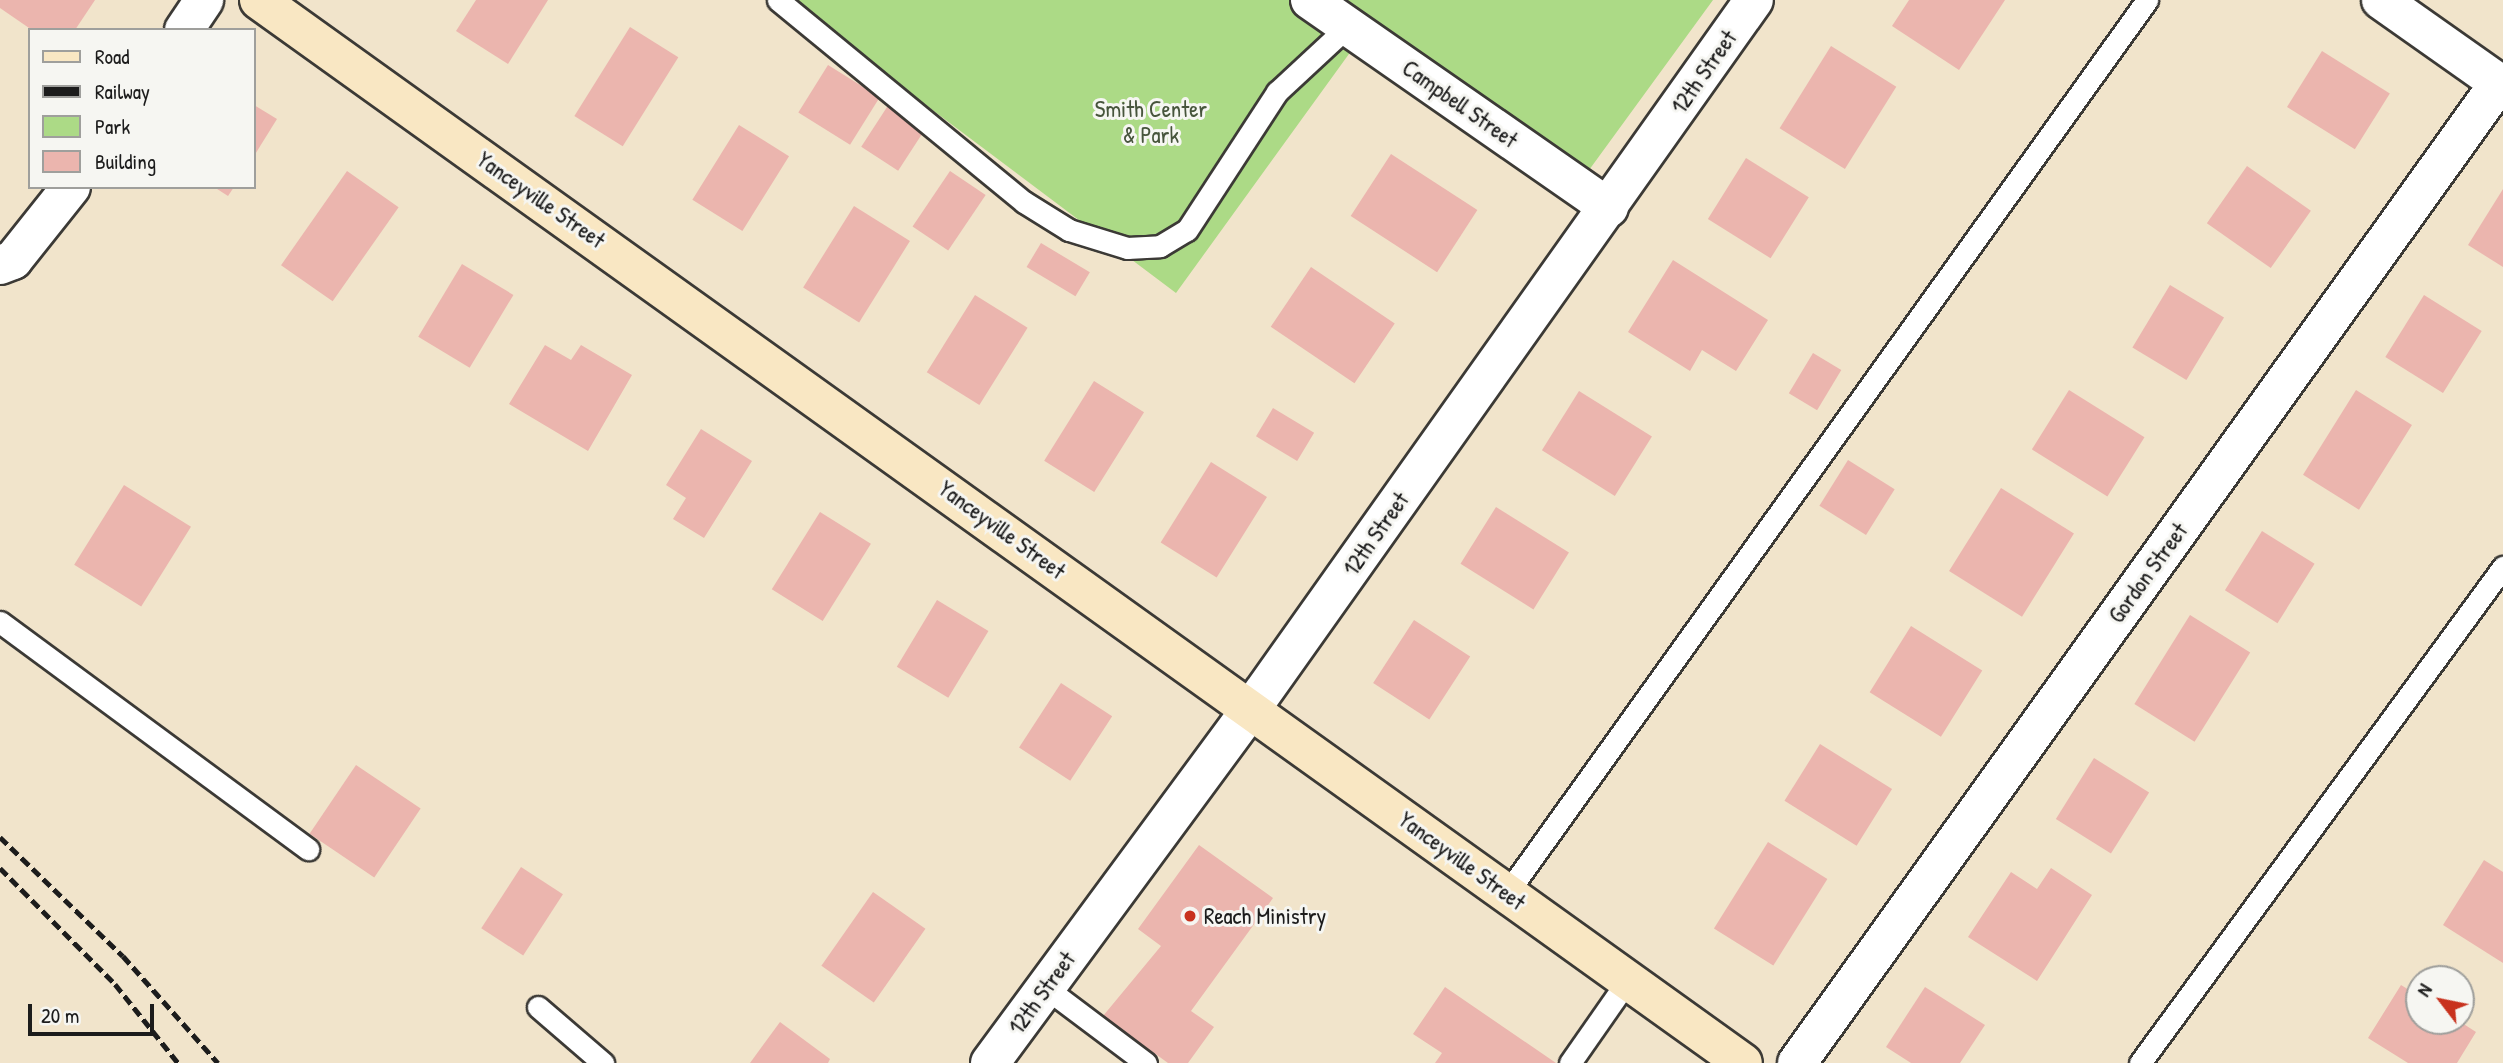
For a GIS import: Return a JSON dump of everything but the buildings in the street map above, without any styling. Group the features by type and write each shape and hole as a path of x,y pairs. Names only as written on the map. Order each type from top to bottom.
{"main road":[{"name":"Yanceyville Street","path":"259,0 1743,1063"}],"street":[{"path":"185,28 204,0"},
{"name":"Campbell Street","path":"1310,0 1609,208"},
{"name":"12th Street","path":"990,1063 1251,709 1754,0"},
{"path":"2381,0 2501,84"},
{"name":"Gordon Street","path":"1797,1063 2501,84"},
{"path":"0,265 13,260 69,189"}],"lane":[{"path":"778,0 1024,202 1069,230 1127,248 1160,246 1187,230 1277,92 1348,26"},
{"path":"1507,893 2147,0"},
{"path":"2140,1063 2503,567"},
{"path":"0,622 308,849"},
{"path":"1570,1063 1629,980"},
{"path":"1046,988 1146,1063"},
{"path":"538,1007 603,1063"}],"green space":[{"name":"Smith Center & Park","path":"786,0 1713,0 1565,203 1354,47 1176,293"}],"railway":[{"path":"0,837 123,956 218,1063"},
{"path":"0,868 115,984 178,1063"}],"place":[{"name":"Reach Ministry","path":"1190,916"}]}
